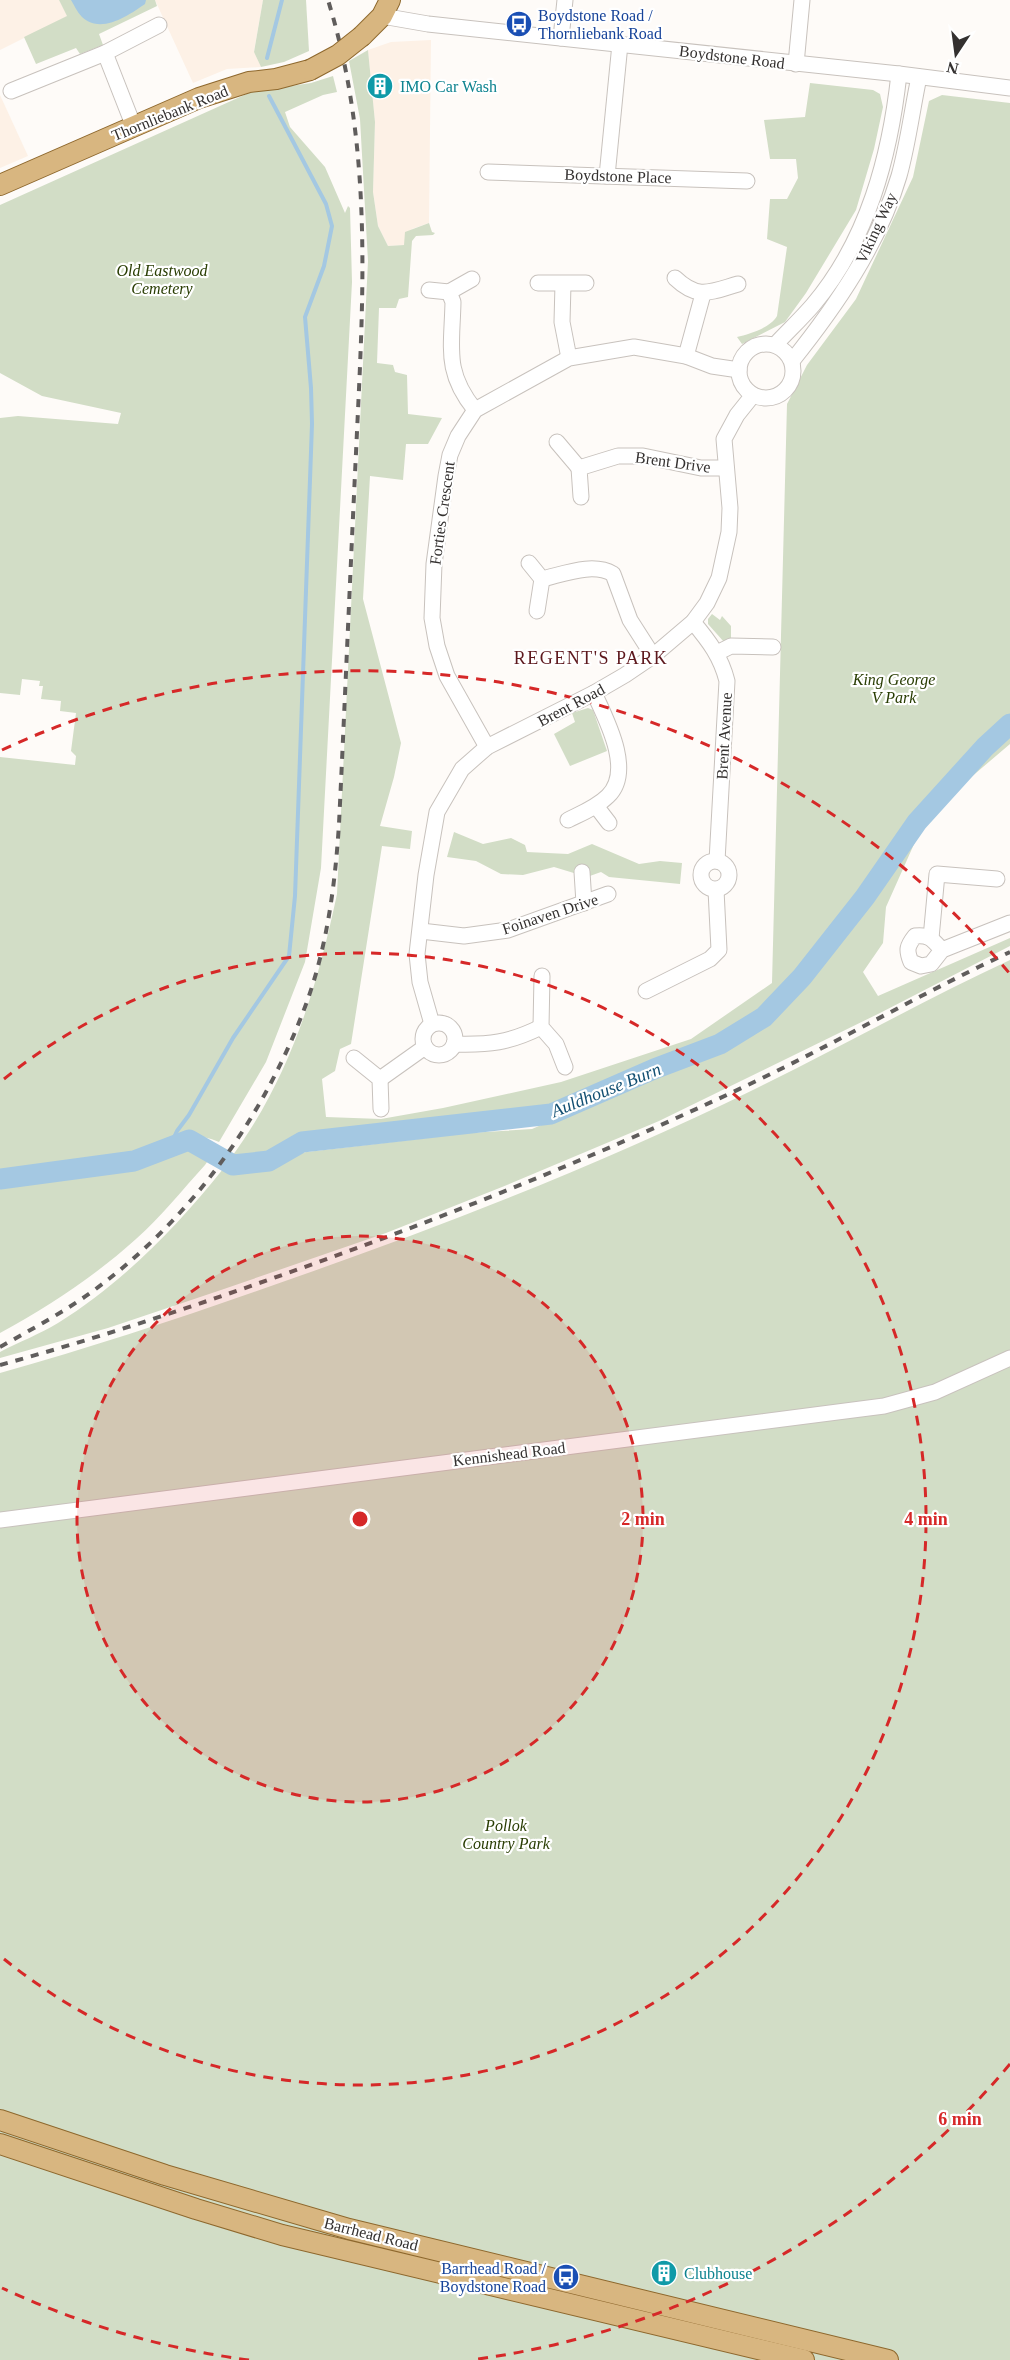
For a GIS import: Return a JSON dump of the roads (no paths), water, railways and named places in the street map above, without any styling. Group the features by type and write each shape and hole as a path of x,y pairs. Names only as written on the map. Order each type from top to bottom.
{"main road":[{"name":"Thornliebank Road","path":"0,185 224,89 310,70 338,55 362,36 386,8"},
{"name":"Barrhead Road","path":"0,2120 165,2175 338,2226 888,2360"},
{"name":"Barrhead Road","path":"0,2144 282,2235 804,2360"}],"street":[{"path":"561,38 565,0"},
{"path":"795,64 802,0"},
{"name":"Boydstone Road","path":"386,8 428,24 1010,88"},
{"path":"11,92 105,53 159,25"},
{"path":"607,176 620,44"},
{"path":"105,53 134,127"},
{"name":"Viking Way","path":"775,345 814,304 850,248 870,206 887,152 899,74"},
{"name":"Viking Way","path":"792,361 826,318 860,263 886,210 899,176 919,77"},
{"name":"Boydstone Place","path":"488,172 747,181"},
{"path":"675,278 686,288 703,294 738,284"},
{"path":"429,290 449,292 471,279"},
{"path":"538,283 585,282"},
{"path":"563,284 562,322 569,358"},
{"path":"449,292 453,302 452,370 464,397 475,410"},
{"path":"686,356 703,294"},
{"path":"760,344 775,345 787,353 792,361 794,372 792,381 785,391 770,399 753,395 744,388 739,370 745,354 760,344"},
{"name":"Forties Crescent","path":"487,747 447,676 437,646 432,618 434,564 450,455 458,436 475,410 569,358 634,347 686,356 712,366 739,370"},
{"name":"Brent Road","path":"432,1024 420,982 417,954 426,875 437,812 462,769 487,747 594,693 653,656 693,622 707,603 719,578 726,543 730,508 724,439 737,415 753,395"},
{"path":"557,442 579,468 580,497"},
{"name":"Brent Drive","path":"579,468 618,456 644,456 701,468 726,468"},
{"path":"529,563 542,579 537,611"},
{"path":"542,579 581,570 600,569 613,574 630,620 653,656"},
{"name":"Brent Avenue","path":"645,991 710,959 719,950 716,890 705,885 701,873 709,862 717,861 727,681 717,653 693,622"},
{"path":"717,653 731,646 773,647"},
{"path":"568,820 596,806 611,794 618,777 618,755 594,693"},
{"path":"596,806 609,823"},
{"path":"582,872 584,903"},
{"path":"931,938 937,874 997,879"},
{"name":"Foinaven Drive","path":"421,931 465,936 508,930 608,894"},
{"path":"942,950 925,935 915,936 907,945 907,953 911,962 921,966 931,964 942,950 1010,923"},
{"path":"542,976 541,1026 556,1044 565,1067"},
{"path":"442,1023 454,1033 454,1044 448,1052 438,1054 425,1047 423,1037 432,1024 442,1023"},
{"path":"454,1044 495,1044 519,1038 541,1026"},
{"path":"380,1079 425,1047"},
{"path":"354,1059 380,1079"},
{"path":"380,1079 381,1109"},
{"name":"Kennishead Road","path":"0,1520 884,1406 935,1392 1010,1358"}],"water":[{"path":"71,0 146,0 145,4 123,18 106,24 98,24 82,17"}],"waterway":[{"path":"267,58 282,0"},
{"path":"170,1146 233,1038 289,956 295,896 312,424 305,317 324,266 332,226 326,204 269,96"},
{"name":"Auldhouse Burn","path":"0,1179 134,1161 189,1140 233,1165 269,1161 302,1142 551,1114 654,1069 720,1044 764,1017 802,977 865,897 917,822 985,747 1010,724"}],"railway":[{"path":"0,1347 93,1291 128,1263 192,1199 220,1164 268,1089 305,1007 319,962 332,894 339,824 359,396 362,282 359,168 353,112 343,56 328,0"},
{"path":"0,1365 106,1334 247,1287 342,1254 519,1186 750,1084 1010,952"}],"place":[{"name":"Boydstone Road / Thornliebank Road","path":"519,24"},
{"name":"IMO Car Wash","path":"380,86"},
{"name":"Clubhouse","path":"664,2273"},
{"name":"Barrhead Road / Boydstone Road","path":"566,2277"}],"district":[{"name":"REGENT'S PARK","path":"591,658"}],"park label":[{"name":"Old Eastwood Cemetery","path":"162,279"},
{"name":"King George V Park","path":"894,688"},
{"name":"Pollok Country Park","path":"506,1834"}]}
